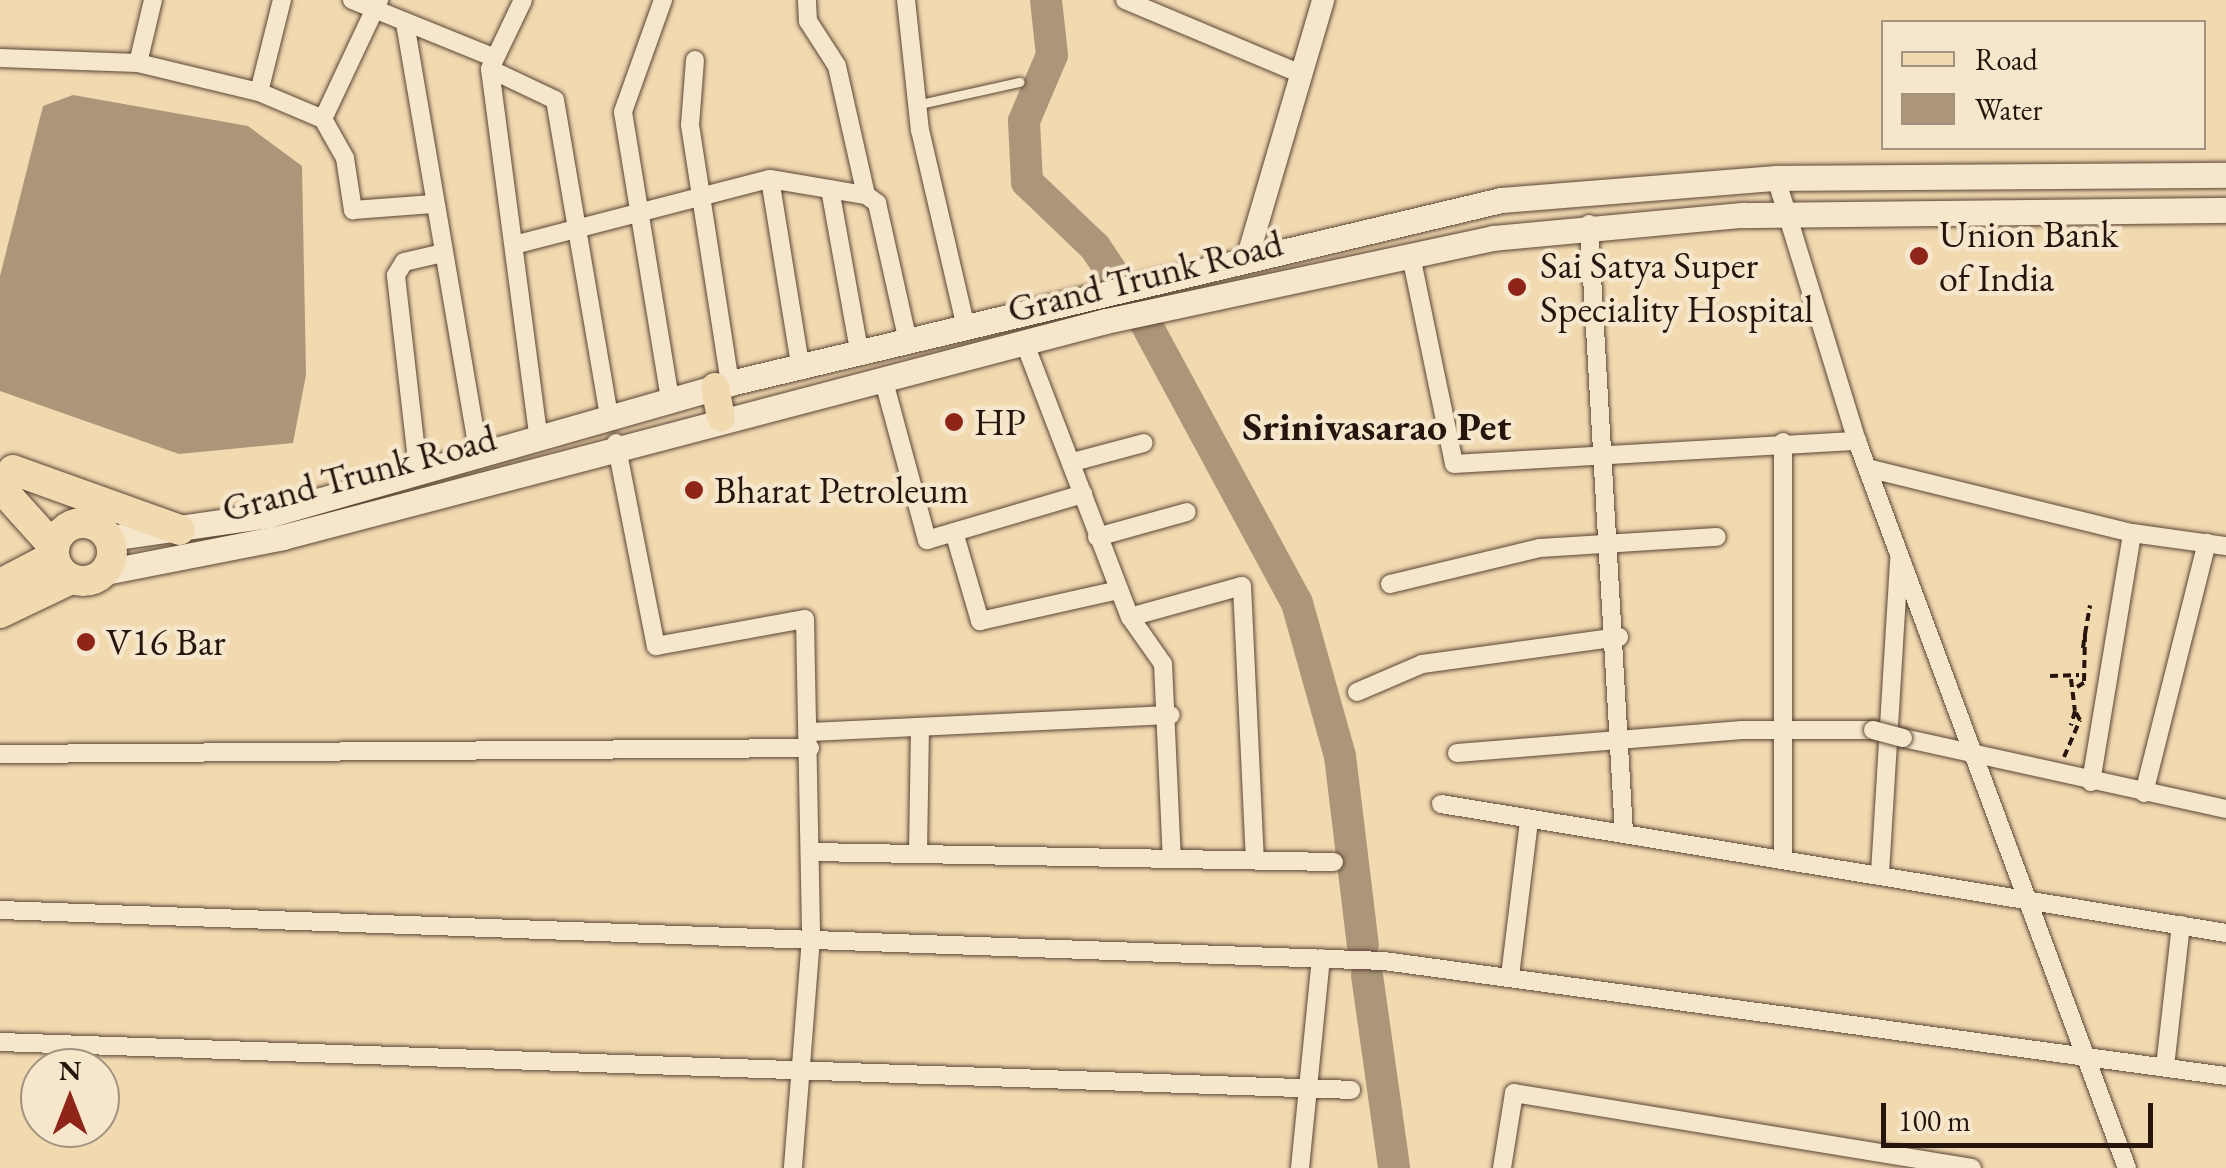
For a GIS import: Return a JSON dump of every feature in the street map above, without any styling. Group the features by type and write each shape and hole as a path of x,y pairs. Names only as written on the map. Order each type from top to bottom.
{"highway":[{"path":"4,472 60,560"},
{"path":"4,472 180,530"},
{"path":"0,584 60,560 105,572 108,538 78,524 4,472"},
{"path":"0,612 60,560 78,524"}],"main road":[{"name":"Grand Trunk Road","path":"108,538 180,530 284,511 478,451 670,399 860,356 1178,274 1501,200 1776,178 2226,175"},
{"name":"Grand Trunk Road","path":"105,572 283,537 616,443 1106,321 1411,256 1589,224 1787,214 2225,207"},
{"path":"721,417 722,386"}],"street":[{"path":"138,63 153,0"},
{"path":"259,92 282,0"},
{"path":"352,0 377,6 555,100 609,415"},
{"path":"523,0 493,64 538,434"},
{"path":"663,0 624,96 634,218 670,399"},
{"path":"807,0 808,21 838,66 866,195"},
{"path":"906,0 916,105 966,328"},
{"path":"1126,0 1299,73"},
{"path":"1247,259 1323,0"},
{"path":"324,119 377,6"},
{"path":"405,23 478,451"},
{"path":"0,58 138,63 259,92 324,119 345,158 354,210 433,204"},
{"path":"695,60 690,126 703,198 722,386"},
{"path":"1776,178 1867,468 2127,1168"},
{"path":"514,245 578,234 770,179 866,195 877,203 908,342"},
{"path":"770,179 801,370"},
{"path":"830,189 860,356"},
{"path":"1589,224 1619,637 1624,832"},
{"path":"418,469 396,275 404,262 442,253"},
{"path":"1411,256 1454,464 1607,450 1858,442"},
{"path":"1025,344 1130,616 1163,664 1170,715 1172,859"},
{"path":"882,378 927,540 1083,494"},
{"path":"1783,442 1783,856"},
{"path":"616,443 656,646 805,619 811,938 793,1168"},
{"path":"1073,462 1144,443"},
{"path":"1867,468 2132,533 2217,544 2144,792"},
{"path":"1098,537 1187,512"},
{"path":"954,532 980,621 1119,590"},
{"path":"2091,782 2132,533"},
{"path":"1390,584 1540,548 1717,537"},
{"path":"1880,874 1900,553"},
{"path":"1130,616 1242,586 1255,860"},
{"path":"1358,692 1422,664 1619,637"},
{"path":"0,754 810,740 1170,715"},
{"path":"1457,752 1784,728 1874,730 2060,776 2225,806"},
{"path":"918,854 920,731"},
{"path":"1441,804 1529,821 1783,856 2226,932"},
{"path":"1510,976 1529,821"},
{"path":"812,852 1334,862"},
{"path":"0,910 1321,958 1510,976 2226,1076"},
{"path":"2165,1067 2181,925"},
{"path":"1300,1168 1321,958"},
{"path":"0,1042 1351,1090"},
{"path":"1502,1168 1514,1093 1972,1168"}],"lane":[{"path":"916,105 1019,82"}],"path":[{"path":"2060,776 2075,710 2090,606"},
{"path":"2083,648 2091,643 2086,634"},
{"path":"2050,676 2072,679 2080,674"},
{"path":"2072,679 2077,687"},
{"path":"2070,725 2080,720 2075,710"}],"water":[{"path":"73,95 248,126 302,166 306,375 293,443 179,454 0,391 0,276 43,106"}],"waterway":[{"path":"1046,0 1052,55 1024,121 1027,182 1095,247 1145,322 1297,603 1340,756 1363,945"},
{"path":"1367,975 1394,1168"}],"place":[{"name":"Union Bank of India","path":"1919,256"},
{"name":"Sai Satya Super Speciality Hospital","path":"1517,287"},
{"name":"HP","path":"954,422"},
{"name":"Bharat Petroleum","path":"694,490"},
{"name":"V16 Bar","path":"86,642"}],"district":[{"name":"Srinivasarao Pet","path":"1377,426"}]}
